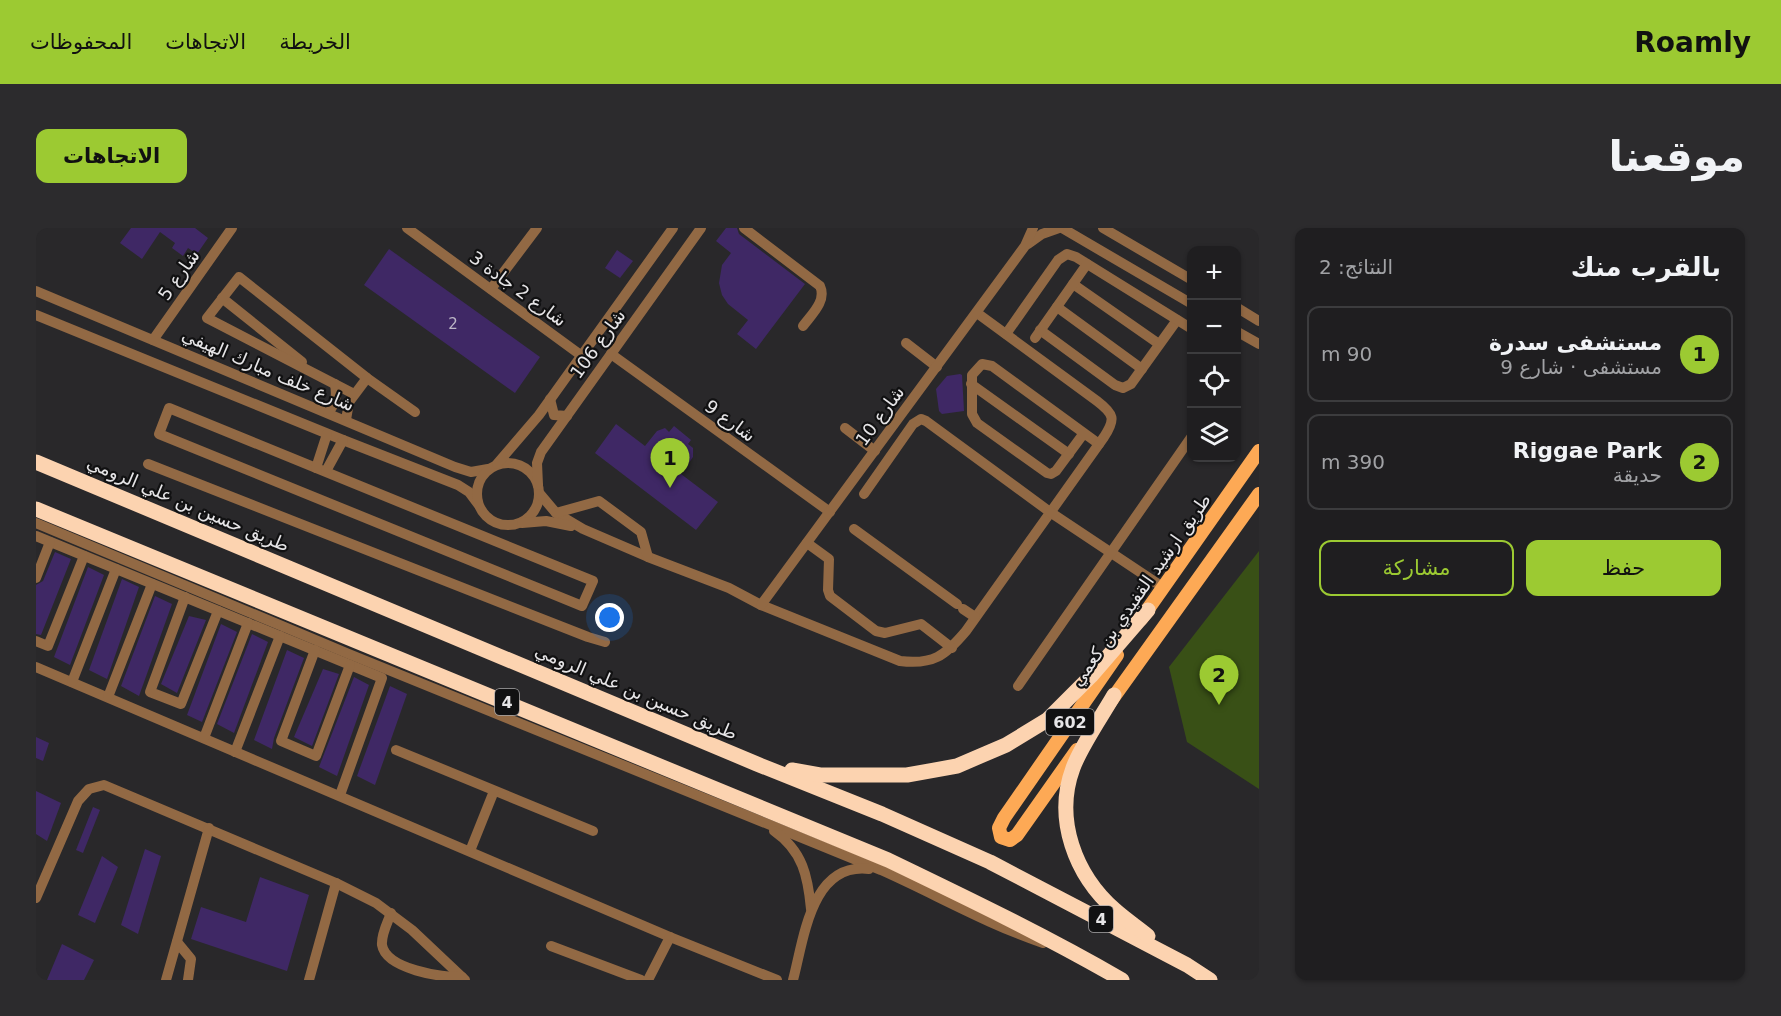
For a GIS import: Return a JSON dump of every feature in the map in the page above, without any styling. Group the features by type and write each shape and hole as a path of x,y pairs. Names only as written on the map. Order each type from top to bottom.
{"highway":[{"name":"طريق حسين بن علي الرومي","path":"36,462 882,814 990,862 1186,965 1210,980"},
{"name":"4","path":"36,508 888,860 1081,956 1122,980"},
{"path":"758,764 820,775 867,776 907,775 957,766 1006,745 1047,720 1091,676 1148,610"},
{"path":"1114,695 1073,768 1066,802 1066,830 1075,855 1089,881 1114,909 1186,965"}],"main road":[{"name":"طريق ارشيد القفيدي بن كعمي","path":"1259,451 1004,818 999,828 1001,837 1010,840 1021,830 1114,695 1259,494"}],"street":[{"name":"شارع 5","path":"153,340 232,228"},
{"name":"شارع 2 جادة 3","path":"406,228 582,356"},
{"path":"491,289 537,228"},
{"name":"شارع 106","path":"493,467 550,399 673,228"},
{"name":"شارع 106","path":"539,490 537,463 541,452 701,228"},
{"path":"744,228 820,286 821,302 803,326"},
{"name":"شارع 10","path":"761,605 977,313 1025,246 1033,228"},
{"path":"1061,228 1187,302"},
{"name":"شارع 10","path":"1025,246 1042,234 1061,228"},
{"path":"1103,228 1187,278"},
{"path":"1006,334 1062,256 1072,255 1187,326"},
{"path":"1087,264 1037,334 1119,387 1123,388 1131,384 1177,320"},
{"path":"354,394 207,318 239,277 367,378 415,412"},
{"path":"1073,284 1159,344"},
{"name":"شارع خلف مبارك الهيفي","path":"36,291 455,467 471,472 493,467"},
{"path":"222,298 320,376"},
{"path":"1057,307 1142,369"},
{"path":"1241,310 1259,321"},
{"path":"491,539 487,518 478,504 476,495 478,485 482,476 493,467 507,462 518,464 534,476 539,490 556,513 583,529 900,661 918,663 935,659 952,648 1111,427 1112,417 1109,410 977,313"},
{"name":"شارع خلف مبارك الهيفي","path":"36,315 458,485 469,492 478,504"},
{"path":"1241,334 1259,344"},
{"path":"906,343 937,367"},
{"name":"شارع 9","path":"611,354 830,512"},
{"path":"1084,433 1056,471 1051,474 1047,473 977,423 972,414 972,375 978,367 985,364 992,366 1084,433 1099,444"},
{"path":"346,420 349,402 367,378"},
{"path":"328,413 337,397 335,384"},
{"path":"971,384 1069,454"},
{"path":"550,399 554,415 567,416"},
{"path":"169,408 321,470 593,580 582,606 159,434 169,408"},
{"path":"864,494 913,424 921,419 932,424 1050,512 1164,588"},
{"path":"845,428 875,451"},
{"path":"321,470 327,434"},
{"path":"321,470 343,440"},
{"path":"1018,686 1187,442"},
{"path":"148,464 605,642"},
{"path":"491,539 527,519 534,512 539,490"},
{"path":"556,513 599,501 641,532 648,557"},
{"path":"487,518 497,524 513,525 546,520 583,529"},
{"path":"36,523 880,870 1014,933 1081,956"},
{"path":"854,529 975,617"},
{"path":"36,536 382,678 340,795"},
{"path":"36,578 50,542"},
{"path":"807,543 829,559 830,596 876,631 885,633 921,624 952,648"},
{"path":"36,641 48,646 84,556"},
{"path":"72,682 116,569"},
{"path":"108,697 152,584"},
{"path":"185,597 150,692 181,704 218,610"},
{"path":"204,738 249,623"},
{"path":"235,752 280,636"},
{"path":"315,650 281,741 316,756 350,665"},
{"path":"36,667 670,937 777,980"},
{"path":"396,750 593,831"},
{"path":"36,898 39,883 78,801 89,789 104,785 336,883 391,913 464,978"},
{"path":"470,851 494,790"},
{"path":"760,822 783,837 798,856 808,877 811,909"},
{"path":"166,980 209,828"},
{"path":"793,980 811,909 822,888 838,874 859,868 880,870"},
{"path":"309,980 336,883"},
{"path":"391,913 382,943 390,957 431,975 464,978"},
{"path":"648,980 670,937"},
{"path":"177,942 191,959 188,980"},
{"path":"551,946 641,980"}],"green space":[{"path":"1259,551 1259,789 1187,742 1169,667"}],"building":[{"path":"131,228 195,228 208,238 197,254 188,248 183,256 172,248 175,243 160,232 142,259 120,243"},
{"path":"726,228 737,228 739,234 805,284 756,349 737,334 748,320 728,304 722,295 719,283 722,265 731,253 716,241"},
{"path":"389,249 540,357 515,393 364,285"},
{"path":"617,250 633,261 620,278 605,268"},
{"path":"962,375 964,411 942,414 939,411 936,389 947,376"},
{"path":"616,424 645,446 657,431 665,428 669,432 674,426 691,440 688,444 693,448 693,457 681,474 718,502 696,530 595,453"},
{"path":"55,552 71,559 41,635 36,634 36,585 43,581"},
{"path":"88,567 104,575 70,665 54,657"},
{"path":"122,579 139,587 107,679 89,670"},
{"path":"155,596 172,604 139,696 121,686"},
{"path":"189,616 206,620 177,693 161,684"},
{"path":"221,624 237,632 202,722 187,715"},
{"path":"252,634 268,642 234,733 217,724"},
{"path":"287,650 304,658 272,749 254,740"},
{"path":"323,669 339,674 312,746 294,737"},
{"path":"354,677 369,685 337,776 319,767"},
{"path":"390,686 407,694 375,785 357,776"},
{"path":"36,737 49,743 43,761 36,758"},
{"path":"36,791 61,803 47,841 36,834"},
{"path":"93,807 100,810 83,853 76,850"},
{"path":"145,849 161,856 138,934 121,925"},
{"path":"102,856 118,867 95,923 78,915"},
{"path":"260,877 309,895 287,971 191,939 201,907 246,922"},
{"path":"62,944 94,960 84,980 47,980"}],"place":[{"name":"مستشفى سدرة","path":"670,488"},
{"name":"Riggae Park","path":"1219,705"}]}
